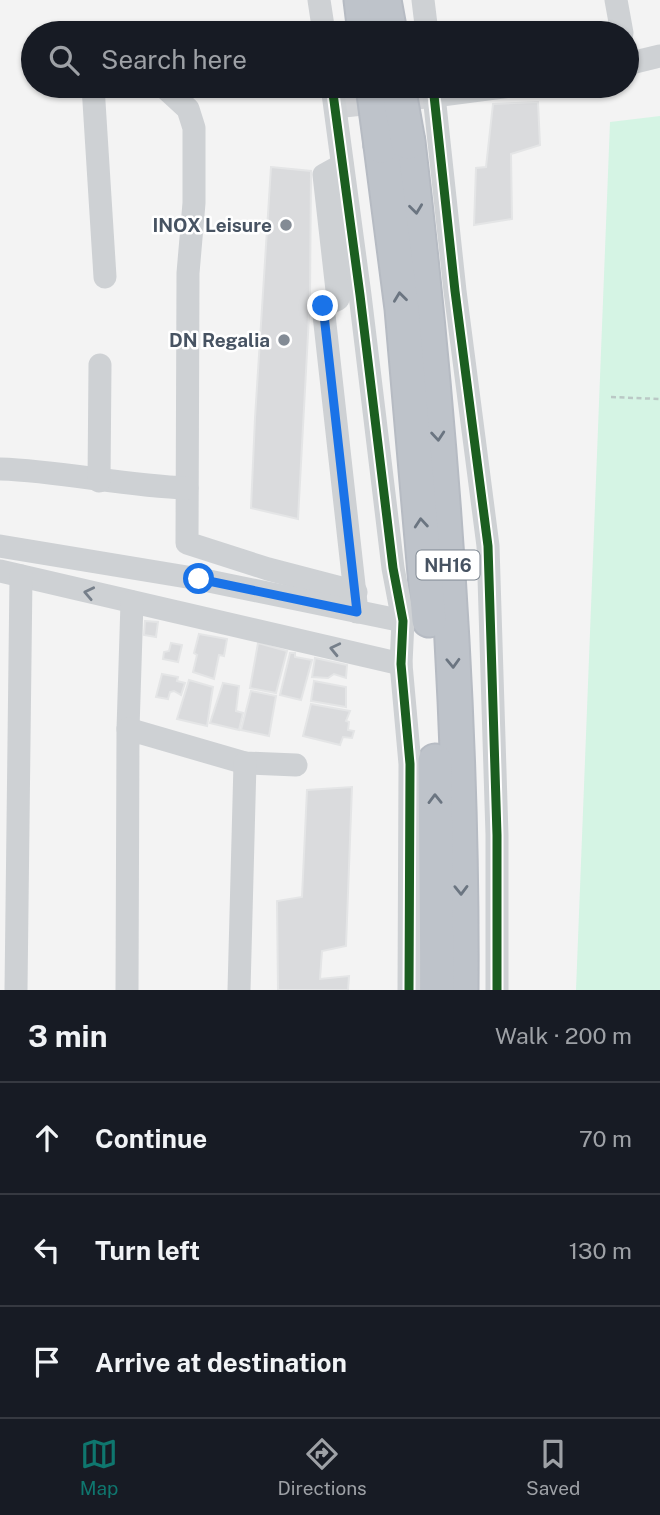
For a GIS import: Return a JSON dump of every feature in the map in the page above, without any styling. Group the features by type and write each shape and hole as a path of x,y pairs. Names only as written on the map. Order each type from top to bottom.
{"highway":[{"path":"361,0 364,21"},
{"path":"384,0 388,21"},
{"name":"NH16","path":"377,98 394,144 427,308 451,606 461,898 461,990"},
{"name":"NH16","path":"397,98 394,144 402,309 428,608 434,730 437,990"}],"street":[{"path":"318,0 322,21"},
{"path":"423,0 426,21"},
{"path":"616,0 620,21"},
{"path":"639,60 660,56"},
{"path":"94,98 105,277"},
{"path":"176,98 188,109 194,128 194,203 188,273 187,543 268,569 403,621"},
{"path":"334,98 393,568 403,621 401,664 410,764 409,990"},
{"path":"435,98 455,291 488,546 497,835 497,990"},
{"path":"342,165 324,175 338,299 323,306 357,602"},
{"path":"99,481 100,365"},
{"path":"0,469 32,470 146,487 187,488"},
{"path":"0,545 199,579 357,602"},
{"path":"16,990 10,574 401,664"},
{"path":"127,990 128,729 132,602"},
{"path":"128,729 245,763 296,765"},
{"path":"239,990 245,763"}],"path":[{"path":"611,397 660,399"}],"green space":[{"path":"660,116 660,990 576,990 610,122"}],"building":[{"path":"538,102 540,145 511,154 512,219 474,225 476,168 486,167 493,104"},
{"name":"DN Regalia","path":"271,167 311,171 310,297 298,519 251,508"},
{"path":"145,621 158,622 156,637 144,635"},
{"path":"199,634 227,639 224,656 219,655 214,679 193,672"},
{"path":"171,643 182,645 178,662 163,659 164,652 169,651"},
{"path":"258,643 287,651 276,693 250,688"},
{"path":"290,653 295,653 295,657 312,660 301,700 280,695"},
{"path":"315,658 347,665 346,678 334,674 328,678 312,677"},
{"path":"162,674 178,677 177,681 185,683 181,695 174,691 170,692 168,699 156,697"},
{"path":"189,680 213,687 207,726 177,719"},
{"path":"314,681 346,687 346,707 311,701"},
{"path":"223,683 239,686 236,711 243,713 239,730 210,723"},
{"path":"251,691 276,696 269,736 241,730"},
{"path":"311,704 350,711 346,721 349,722 348,730 354,731 352,738 343,737 340,745 303,736"},
{"path":"352,787 346,946 322,951 320,979 349,976 348,990 278,990 277,901 302,897 307,790"}],"tunnel":[{"path":"335,107 416,98"}],"cycle path":[{"path":"334,98 393,568 403,621 401,664 410,764 409,990"},
{"path":"434,98 455,291 488,546 497,835 497,990"}],"place":[{"name":"INOX Leisure","path":"286,225"},
{"name":"DN Regalia","path":"284,340"}],"route":[{"path":"199,579 357,612 323,306"}]}
